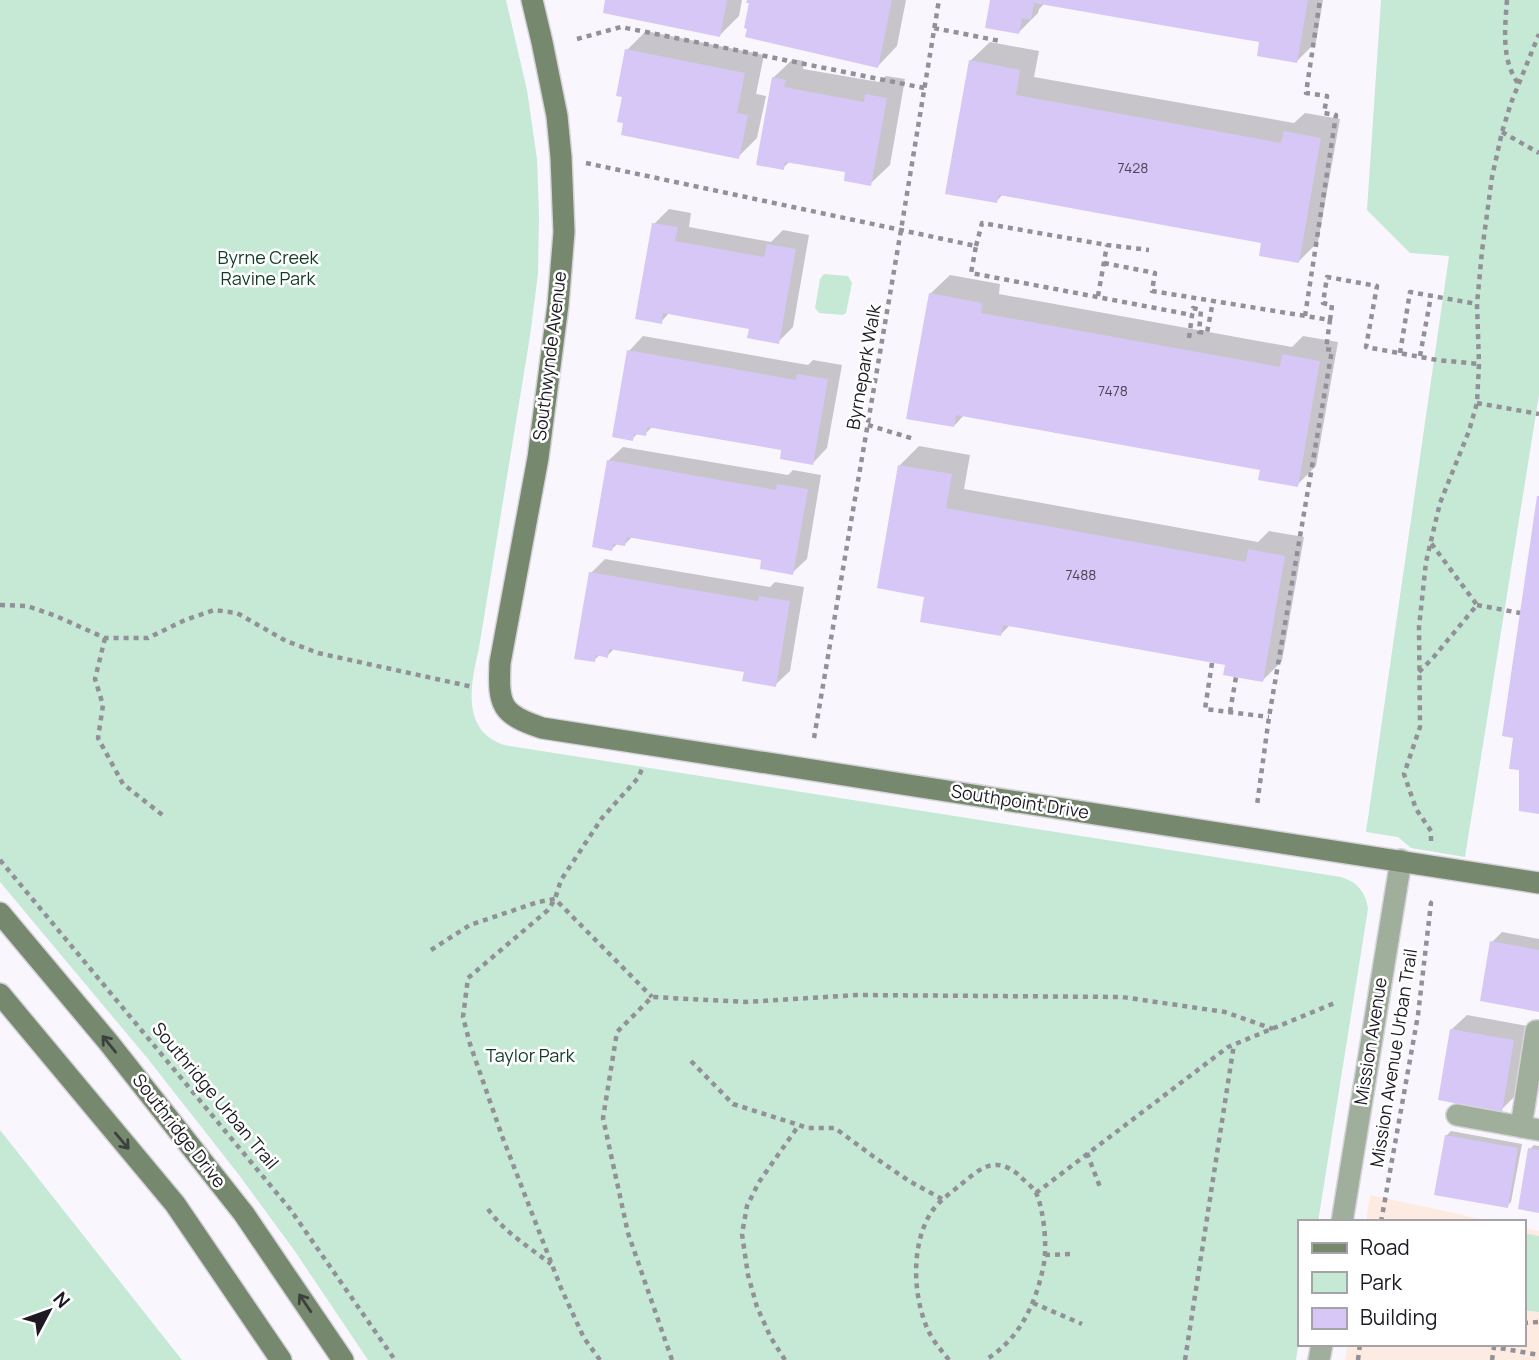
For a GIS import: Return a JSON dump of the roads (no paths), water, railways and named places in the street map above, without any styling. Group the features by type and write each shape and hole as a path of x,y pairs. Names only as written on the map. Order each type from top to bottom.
{"street":[{"name":"Southwynde Avenue","path":"506,709 499,689 500,663 538,457 565,232 557,116 532,0"},
{"name":"Southpoint Drive","path":"506,709 522,722 542,728 1539,883"},
{"name":"Mission Avenue","path":"1342,1220 1401,860"},
{"name":"Southridge Drive","path":"0,913 109,1043 244,1213 343,1360"},
{"path":"0,994 175,1204 281,1360"},
{"path":"1457,1115 1530,1128 1536,1031 1539,1031"}],"park label":[{"name":"Byrne Creek Ravine Park","path":"268,268"},
{"name":"Taylor Park","path":"530,1056"}]}
